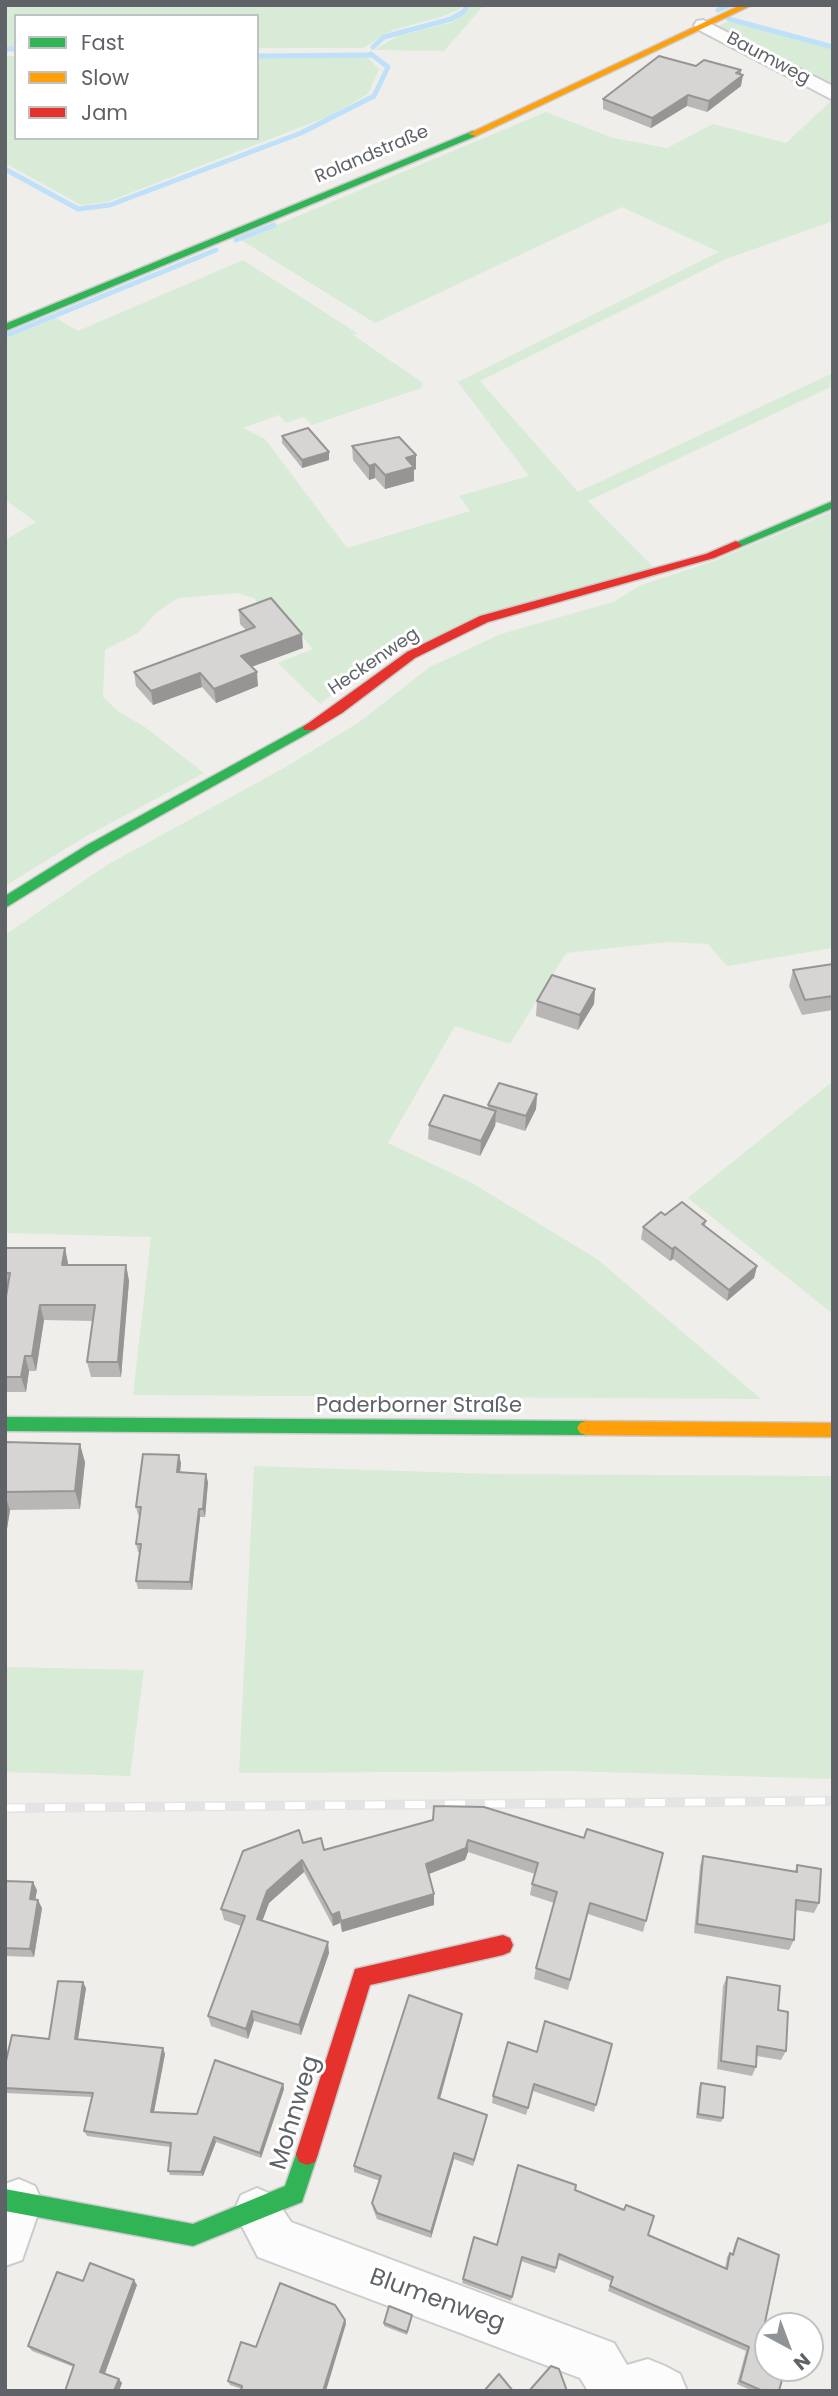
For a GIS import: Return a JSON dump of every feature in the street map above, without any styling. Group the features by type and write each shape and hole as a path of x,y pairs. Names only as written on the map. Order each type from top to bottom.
{"street":[{"name":"Rolandstraße","path":"5,328 514,117 748,5"},
{"name":"Baumweg","path":"703,25 833,94"},
{"name":"Heckenweg","path":"5,903 92,848 262,756 338,710 411,655 484,619 710,556 833,504"},
{"name":"Paderborner Straße","path":"5,1424 833,1430"},
{"name":"Mohnweg","path":"10,2215 192,2235 294,2194 362,1976 503,1945"},
{"name":"Blumenweg","path":"257,2211 275,2240 597,2360 617,2391 648,2383 663,2391"}],"green space":[{"path":"5,5 461,5 460,9 441,17 393,30 363,48 259,48 259,14 14,14 14,50 5,50"},
{"path":"473,5 484,5 444,51 374,50 398,36 453,22"},
{"path":"730,21 833,49 833,87 719,26"},
{"path":"364,54 379,69 368,94 332,115 107,202 81,205 5,163 5,56 14,56 14,140 259,140 259,55"},
{"path":"833,99 833,221 726,259 480,381 578,492 833,373 833,386 588,501 653,567 397,651 391,646 320,704 278,663 313,649 276,606 264,610 254,598 237,593 178,598 157,612 138,633 105,650 103,697 119,712 145,727 204,773 83,838 5,886 5,540 36,522 5,500 5,339 56,318 78,331 243,260 357,333 353,335 423,383 421,388 312,425 304,417 286,423 279,415 243,428 265,439 347,548 470,511 459,496 529,476 458,382 719,252 622,207 375,323 241,240 546,112 613,138 667,148 713,124 786,143"},
{"path":"833,511 833,948 727,966 708,944 668,942 566,953 510,1044 455,1026 388,1143 472,1183 597,1259 761,1399 133,1395 151,1237 5,1233 5,935 107,865 284,768 358,723 430,667 501,634 613,602 641,585 714,561"},
{"path":"833,1081 833,1314 688,1198"},
{"path":"254,1466 492,1474 833,1476 833,1779 568,1771 239,1773"},
{"path":"5,1667 144,1670 130,1776 5,1772"}],"building":[{"path":"659,56 696,66 704,60 741,70 736,73 743,75 709,101 688,95 652,118 603,99"},
{"path":"308,428 329,452 302,460 282,436"},
{"path":"399,437 416,455 406,458 414,467 385,475 375,464 369,466 352,446"},
{"path":"271,598 302,634 241,656 257,672 214,689 200,673 151,691 134,672 255,627 239,610"},
{"path":"833,964 833,996 805,1000 793,970"},
{"path":"552,975 595,989 580,1015 537,1001"},
{"path":"499,1083 537,1094 526,1116 488,1105"},
{"path":"444,1095 496,1111 481,1141 429,1125"},
{"path":"682,1202 706,1221 702,1224 757,1266 729,1290 675,1247 672,1249 643,1227 661,1212 665,1215"},
{"path":"5,1248 65,1248 62,1265 126,1265 118,1362 87,1362 95,1305 40,1305 32,1356 25,1356 21,1377 5,1377 5,1302 10,1273 5,1273"},
{"path":"5,1442 80,1444 75,1491 5,1492"},
{"path":"143,1454 179,1455 177,1472 206,1474 203,1509 199,1509 190,1582 136,1581 141,1544 136,1544 141,1507 136,1507"},
{"path":"434,1806 484,1807 584,1838 587,1829 663,1853 646,1921 590,1903 570,1980 536,1968 557,1892 532,1884 538,1863 468,1840 466,1848 426,1864 434,1894 341,1921 339,1912 332,1915 302,1860 267,1891 257,1919 328,1942 299,2025 252,2011 246,2029 208,2016 245,1916 221,1909 243,1851 299,1830 303,1843 321,1838 324,1850 433,1820"},
{"path":"703,1856 797,1872 797,1865 821,1869 819,1903 796,1900 794,1940 697,1924"},
{"path":"5,1881 33,1882 30,1899 38,1900 30,1949 5,1948"},
{"path":"727,1977 780,1986 778,2010 788,2012 786,2051 757,2046 756,2067 721,2061"},
{"path":"58,1981 83,1982 75,2039 163,2048 151,2112 197,2114 215,2060 283,2084 260,2153 214,2137 201,2172 168,2171 171,2143 84,2131 93,2093 5,2088 5,2060 12,2035 49,2039"},
{"path":"409,1995 462,2014 438,2098 487,2115 474,2160 454,2153 431,2232 377,2213 372,2203 381,2176 354,2166"},
{"path":"545,2021 612,2044 596,2105 534,2084 528,2108 493,2096 508,2042 537,2052"},
{"path":"701,2083 725,2087 723,2118 698,2114"},
{"path":"518,2165 576,2185 575,2190 624,2210 626,2205 654,2216 648,2235 727,2269 730,2253 733,2255 738,2238 779,2255 767,2312 754,2312 754,2382 781,2382 779,2391 763,2391 740,2381 749,2347 610,2286 613,2277 559,2254 556,2268 522,2257 512,2297 463,2279 474,2237 497,2245"},
{"path":"90,2263 134,2280 100,2372 119,2379 114,2391 65,2391 74,2365 28,2346 57,2272 83,2281"},
{"path":"280,2283 335,2305 345,2320 323,2391 241,2391 242,2386 228,2381 241,2342 256,2347"},
{"path":"389,2306 412,2315 407,2332 384,2323"},
{"path":"551,2366 559,2369 567,2391 529,2391"},
{"path":"499,2374 513,2391 484,2391"}],"waterway":[{"path":"373,47 384,37 451,19 463,12 468,5"},
{"path":"718,10 730,5"},
{"path":"729,19 833,47"},
{"path":"6,49 14,49"},
{"path":"5,169 78,209 110,205 301,133 374,96 388,67 371,54"},
{"path":"259,56 372,55"},
{"path":"236,240 274,225"},
{"path":"5,336 216,250"}],"railway":[{"path":"5,1808 833,1801"}],"traffic: fast":[{"path":"5,328 473,134"},
{"path":"736,545 833,504"},
{"path":"5,903 92,848 309,727"},
{"path":"5,1424 586,1428"},
{"path":"5,2200 193,2235 294,2194 307,2154"}],"traffic: slow":[{"path":"473,134 748,5"},
{"path":"586,1428 833,1430"}],"traffic: jam":[{"path":"309,727 338,710 411,655 484,619 710,556 736,545"},
{"path":"307,2154 362,1976 503,1945"}]}
